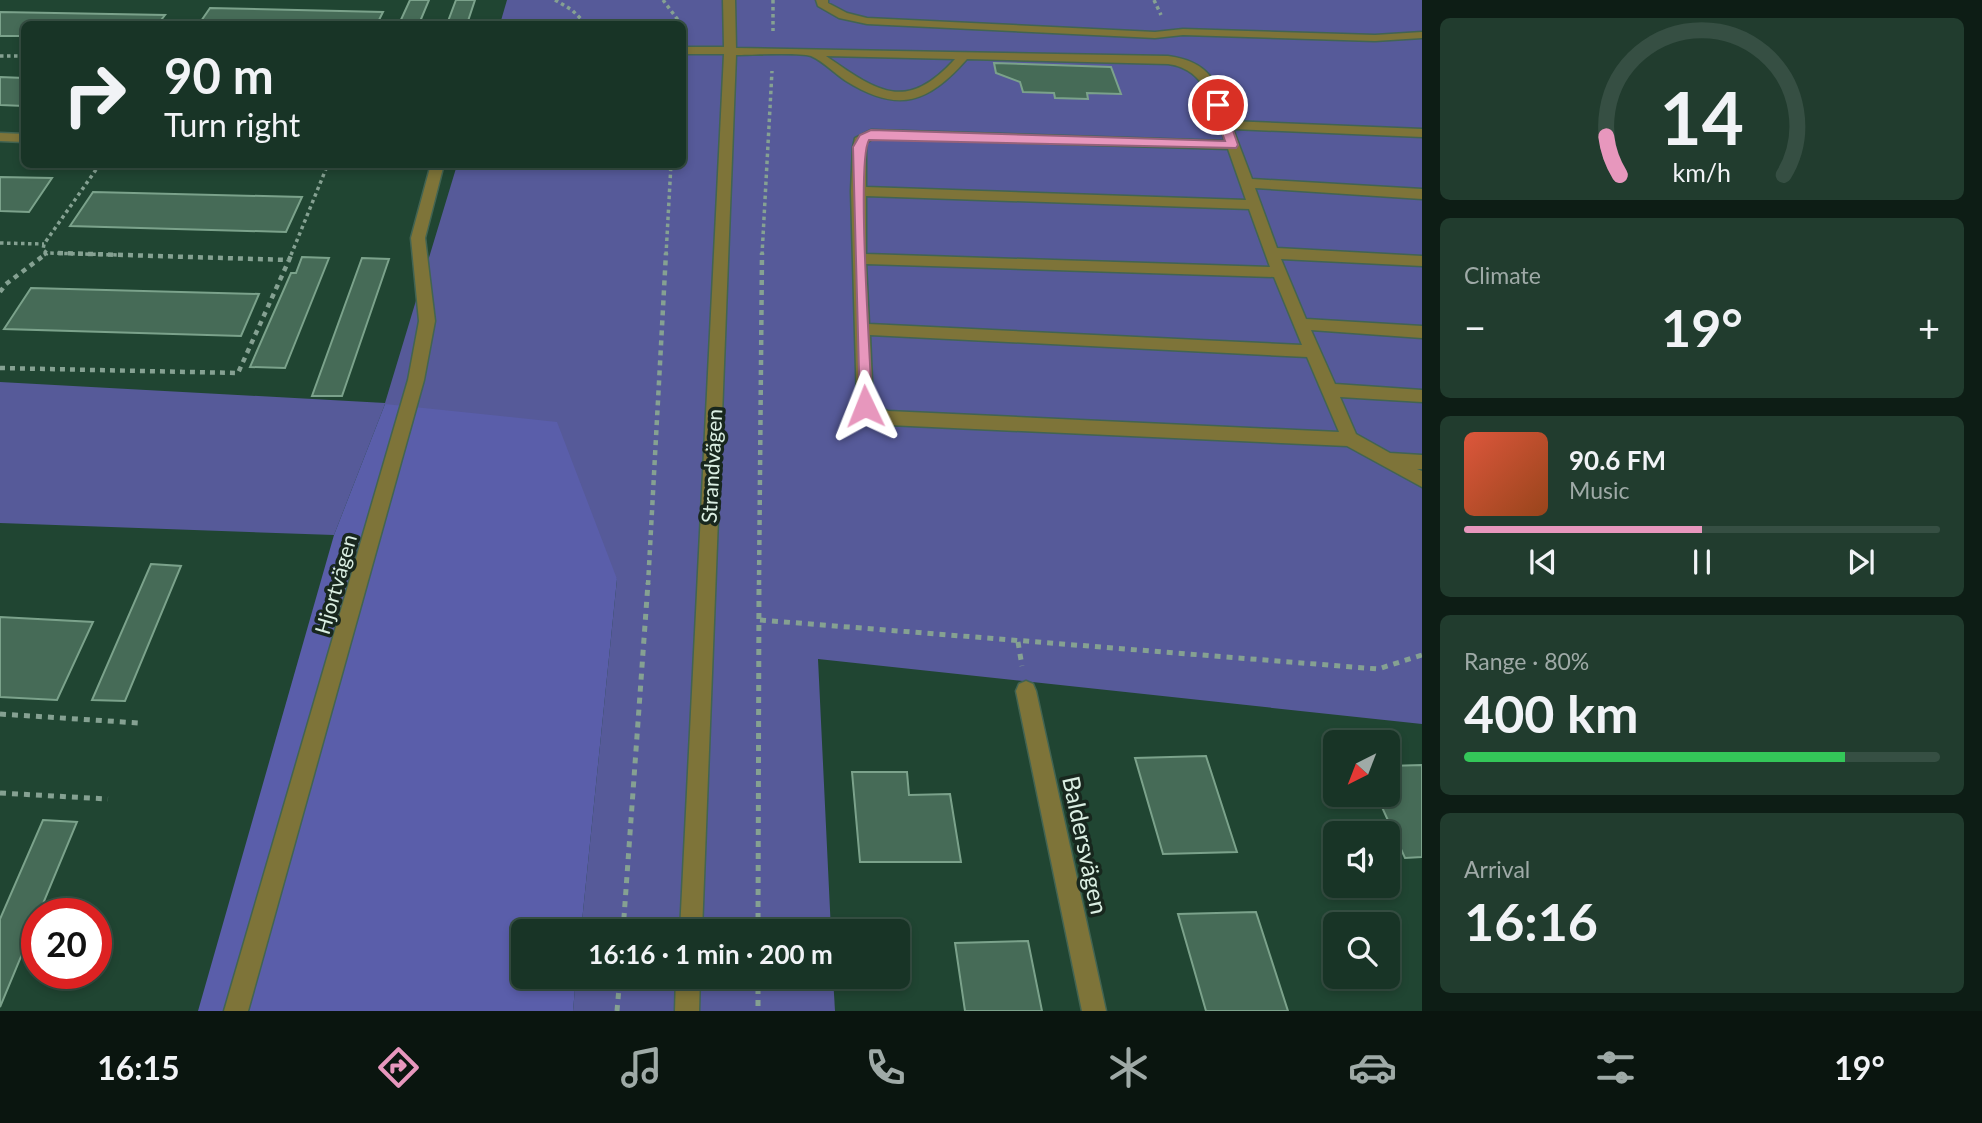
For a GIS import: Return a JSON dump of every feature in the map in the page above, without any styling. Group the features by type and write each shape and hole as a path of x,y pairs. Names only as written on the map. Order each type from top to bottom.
{"street":[{"name":"Strandvägen","path":"692,919 730,51 729,0"},
{"path":"822,0 822,4 834,13 848,19 867,22 1155,36 1183,33 1376,37 1422,35"},
{"path":"1155,36 1168,60"},
{"path":"686,50 1168,60 1191,64 1206,76 1279,272 1350,439"},
{"path":"812,52 864,87 894,97 923,92 939,81 964,56"},
{"path":"1225,125 1422,132"},
{"path":"1232,145 871,134 860,141 859,259 865,406 871,412 888,418 1350,439 1422,481"},
{"path":"0,138 21,138"},
{"name":"Hjortvägen","path":"236,1011 416,380 427,321 418,238 437,168"},
{"path":"1245,183 1422,194"},
{"path":"858,191 1255,205"},
{"path":"1272,253 1422,261"},
{"path":"859,259 1279,272"},
{"path":"1302,324 1422,332"},
{"path":"862,329 1311,351"},
{"path":"1329,390 1422,396"},
{"path":"1388,460 1422,463"},
{"name":"Baldersvägen","path":"1026,691 1094,1011"},
{"path":"687,1011 688,989"}],"path":[{"path":"555,0 572,10 583,21"},
{"path":"663,0 679,21"},
{"path":"758,919 759,353 773,0"},
{"path":"0,56 21,56"},
{"path":"47,253 43,250 44,244 97,168"},
{"path":"0,368 238,373 326,168"},
{"path":"624,919 647,610 671,168"},
{"path":"0,243 44,244"},
{"path":"0,292 6,284 47,253 289,260"},
{"path":"760,620 1378,669 1422,655"},
{"path":"0,714 139,723"},
{"path":"0,793 108,799"},
{"path":"617,1011 619,989"},
{"path":"758,989 758,1011"}],"shaded area":[{"path":"507,0 1422,0 1422,724 818,659 830,919 582,919 617,579 385,404 334,535 0,523 0,382 385,403 456,168 686,168 686,21 501,21"},
{"path":"385,404 557,422 617,579 582,919 511,919 511,989 575,989 573,1011 198,1011 334,535"},
{"path":"575,989 834,989 835,1011 573,1011"}],"building":[{"path":"410,0 429,0 420,21 400,21"},
{"path":"456,0 475,0 468,21 448,21"},
{"path":"210,8 383,12 378,21 201,21"},
{"path":"0,12 165,15 160,21 21,21 21,36 0,36"},
{"path":"994,63 1111,67 1121,94 1087,93 1088,99 1055,98 1054,93 1023,92 1020,82 996,73"},
{"path":"0,77 21,78 21,106 0,105"},
{"path":"0,177 52,178 29,212 0,211"},
{"path":"93,192 302,197 286,232 70,226"},
{"path":"302,257 329,258 285,368 250,367 291,273 296,273"},
{"path":"362,258 389,259 342,396 312,396"},
{"path":"31,288 259,294 241,336 4,329"},
{"path":"151,564 181,566 125,701 92,700"},
{"path":"0,617 93,622 57,700 0,697"},
{"path":"1206,756 1237,852 1163,854 1135,758"},
{"path":"1422,765 1422,857 1405,858 1400,847 1400,821 1388,821 1382,807 1400,807 1400,766"},
{"path":"852,772 907,772 909,795 950,794 961,862 860,862"},
{"path":"43,820 77,822 45,898 21,898 21,957 0,1007 0,919"},
{"path":"1256,912 1288,1011 1206,1011 1178,914"},
{"path":"1028,941 1042,1011 965,1011 955,943"}],"route":[{"path":"865,406 858,191 859,147 864,137 871,134 1232,145 1218,105"}]}
